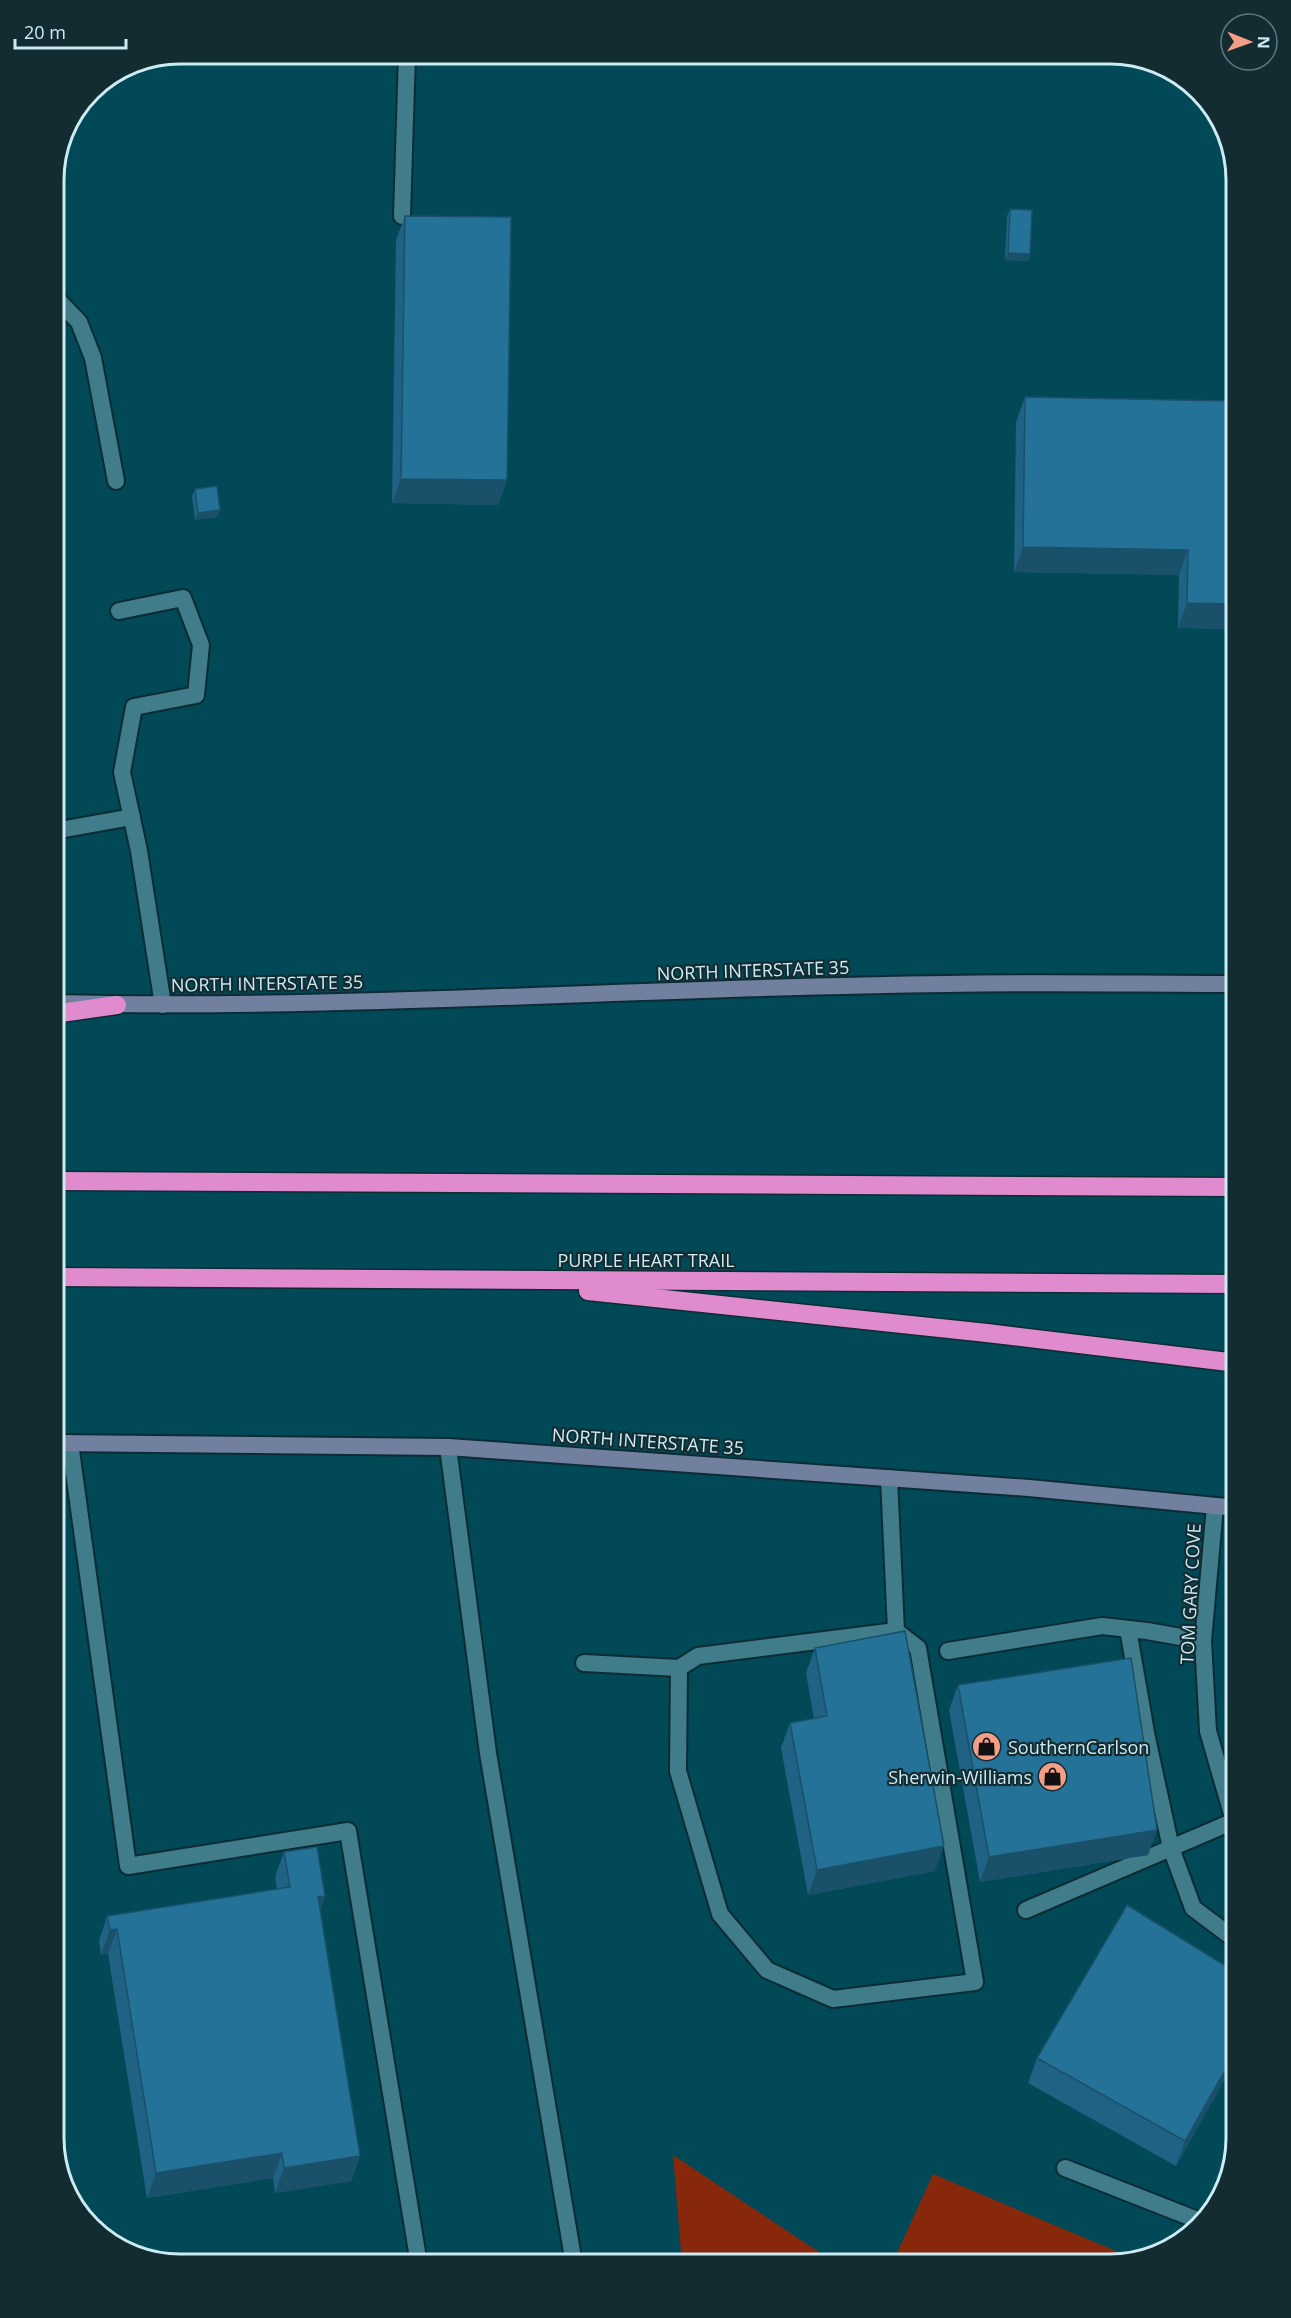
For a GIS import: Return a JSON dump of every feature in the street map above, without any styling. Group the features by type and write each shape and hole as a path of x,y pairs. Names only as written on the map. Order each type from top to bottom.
{"highway":[{"path":"65,1012 117,1005"},
{"path":"64,1181 1226,1187"},
{"name":"PURPLE HEART TRAIL","path":"64,1277 1226,1284"},
{"path":"484,1280 1226,1361"}],"main road":[{"name":"NORTH INTERSTATE 35","path":"65,1003 163,1005 397,1000 945,984 1226,984"},
{"name":"NORTH INTERSTATE 35","path":"64,1443 448,1447 889,1478 1226,1507"}],"street":[{"path":"402,216 406,64"},
{"path":"65,307 79,322 93,358 116,481"},
{"path":"119,611 183,598 201,645 196,695 134,707 122,772 132,817 163,1005"},
{"path":"65,829 132,817"},
{"path":"448,1447 488,1754 572,2253"},
{"path":"64,1458 128,1866 348,1831 417,2253"},
{"path":"889,1478 896,1631"},
{"name":"TOM GARY COVE","path":"1215,1506 1203,1641 1208,1731 1226,1790"},
{"path":"948,1651 1102,1626 1203,1641"},
{"path":"1128,1629 1147,1738 1171,1848 1193,1908 1226,1933"},
{"path":"584,1663 679,1668 698,1656 896,1631 918,1648 975,1982 833,1999 767,1970 720,1914 687,1804 678,1771 679,1668"},
{"path":"1026,1910 1226,1826"},
{"path":"1065,2168 1194,2218"}],"shaded area":[{"path":"673,2155 821,2254 681,2254"},
{"path":"933,2174 1120,2253 1110,2254 897,2254"}],"building":[{"path":"1010,209 1032,210 1030,254 1008,253"},
{"path":"405,216 511,217 507,480 401,479"},
{"path":"1025,397 1226,401 1226,604 1187,603 1188,550 1023,547"},
{"path":"217,486 220,510 198,513 195,489"},
{"path":"905,1631 944,1846 817,1870 790,1723 827,1716 815,1648"},
{"path":"1131,1658 1157,1830 989,1857 958,1685"},
{"path":"317,1847 325,1896 318,1897 360,2156 284,2168 282,2153 156,2173 117,1929 110,1930 107,1916 290,1887 284,1852"},
{"path":"1127,1905 1226,1966 1226,2068 1185,2141 1037,2058"}],"place":[{"name":"SouthernCarlson","path":"987,1747"},
{"name":"Sherwin-Williams","path":"1053,1777"}]}
